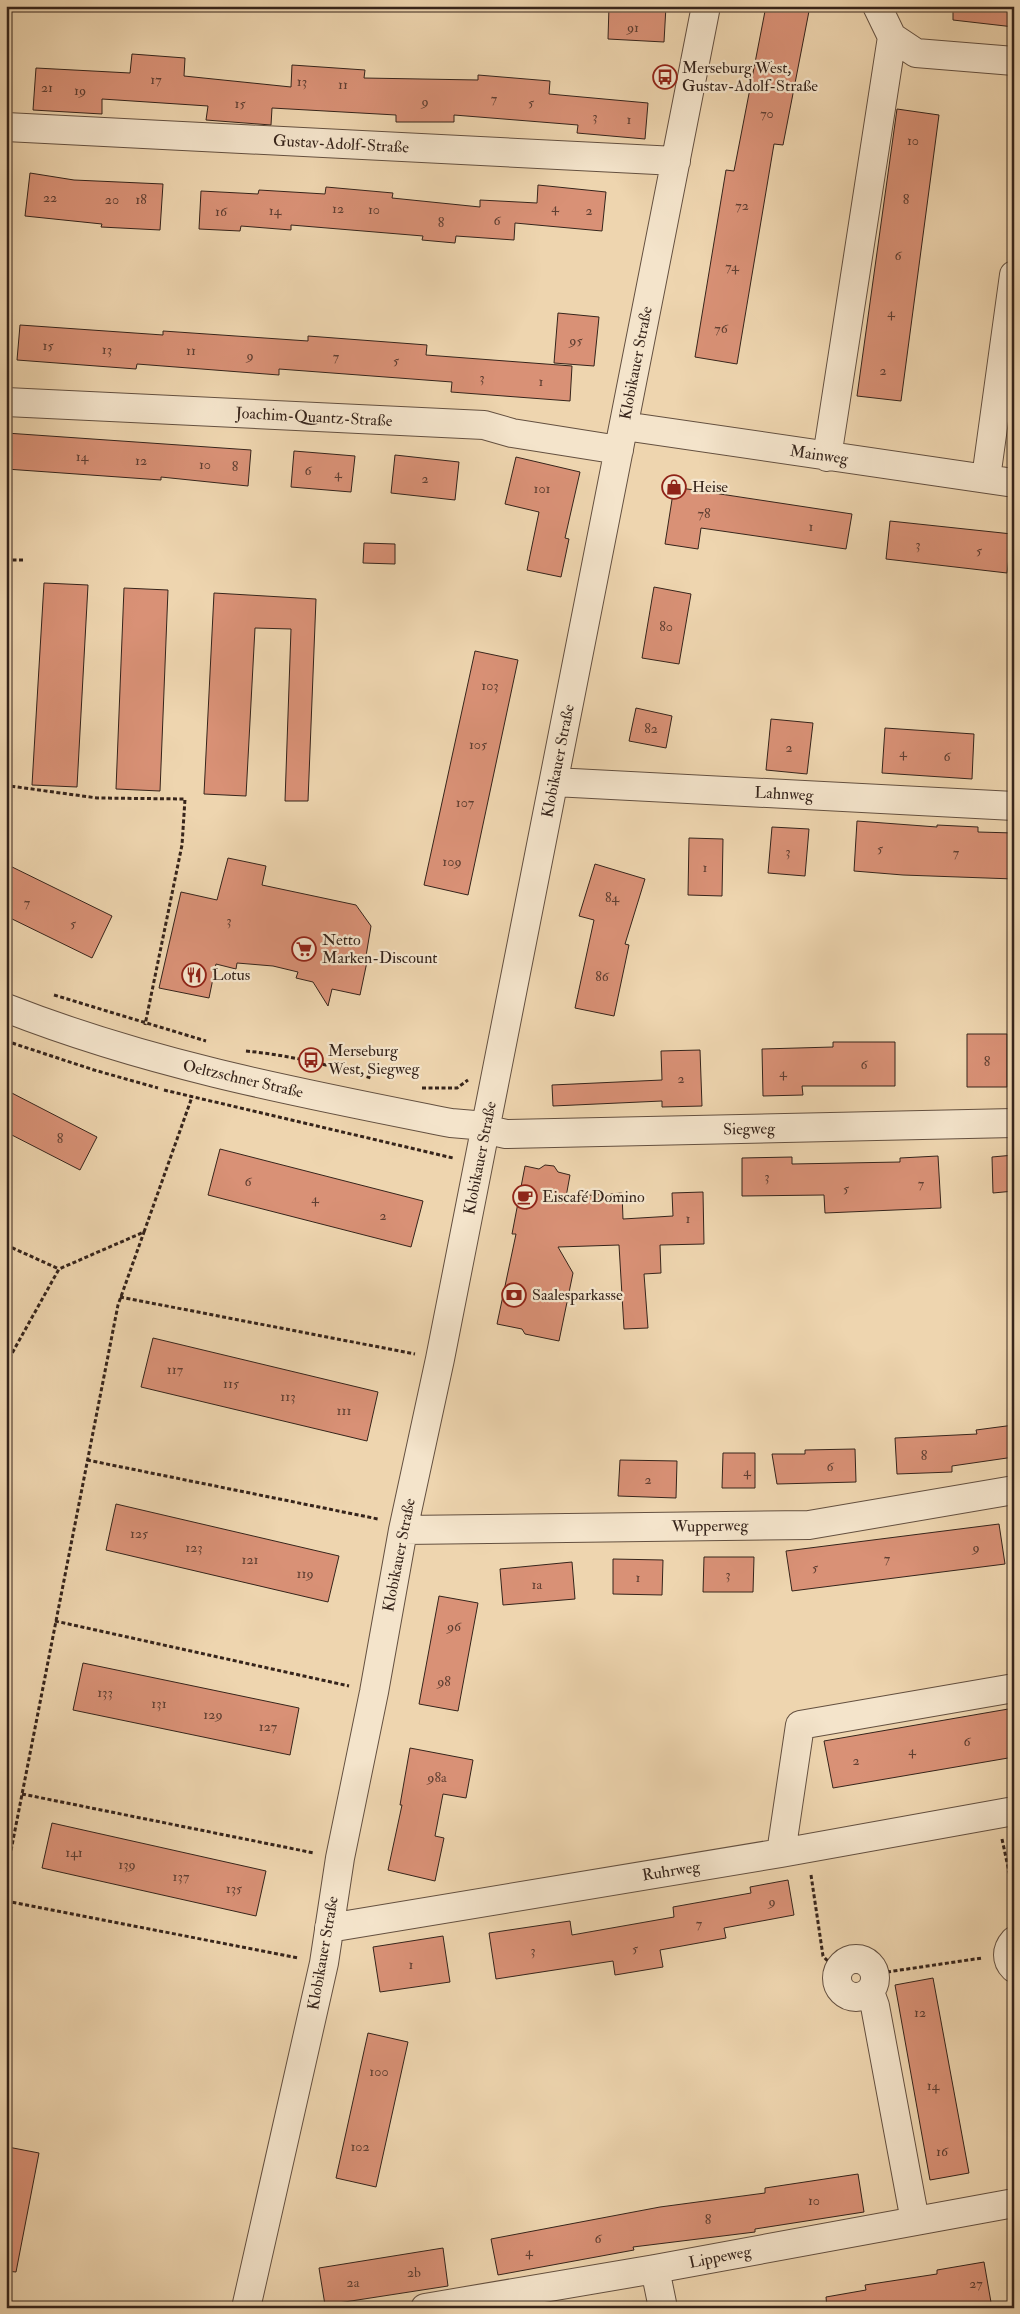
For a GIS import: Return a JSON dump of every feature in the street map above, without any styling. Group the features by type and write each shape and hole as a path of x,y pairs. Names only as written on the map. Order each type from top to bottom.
{"street":[{"name":"Klobikauer Straße","path":"246,2308 324,1963 340,1858 374,1692 403,1530 440,1359 706,6"},
{"path":"877,6 892,37 916,53 1014,61"},
{"path":"827,457 892,37"},
{"name":"Gustav-Adolf-Straße","path":"6,127 676,161"},
{"path":"986,478 1014,275"},
{"name":"Joachim-Quantz-Straße","path":"6,402 484,425 512,433 621,438"},
{"name":"Mainweg","path":"621,438 827,457 1014,483"},
{"name":"Lahnweg","path":"554,782 1014,806"},
{"name":"Oeltzschner Straße","path":"6,1008 48,1024 197,1070 451,1123 486,1126"},
{"name":"Siegweg","path":"486,1126 496,1132 506,1134 1014,1123"},
{"name":"Wupperweg","path":"403,1530 809,1525 1014,1490"},
{"path":"794,1850 800,1725 1014,1688"},
{"name":"Ruhrweg","path":"329,1928 794,1850 1005,1812"},
{"path":"838,1972 838,1984 846,1994 856,1997 872,1982"},
{"path":"872,1982 915,2221"},
{"name":"Lippeweg","path":"425,2308 655,2269 1014,2203"},
{"path":"655,2269 663,2308"}],"path":[{"path":"6,560 23,560"},
{"path":"6,775 10,786 97,798 185,799 182,845 140,1053"},
{"path":"46,992 145,1024 214,1043"},
{"path":"6,1876 120,1297 192,1097 197,1070 206,1041"},
{"path":"244,1051 270,1054 347,1070 373,1079"},
{"path":"413,1087 457,1088 468,1081"},
{"path":"6,1364 60,1269 144,1232"},
{"path":"6,1245 60,1269"},
{"path":"120,1297 440,1359"},
{"path":"87,1460 390,1522 403,1530"},
{"path":"55,1621 374,1692"},
{"path":"22,1794 340,1858"},
{"path":"1005,1812 1014,1895"},
{"path":"794,1850 823,1956 838,1972"},
{"path":"6,1902 324,1963"},
{"path":"872,1982 1012,1955"}],"building":[{"path":"609,6 666,6 664,42 608,39"},
{"path":"766,6 810,6 783,145 774,144 737,364 695,357 726,170 734,171"},
{"path":"953,6 1014,6 1014,27 953,20"},
{"path":"132,54 185,58 184,76 291,87 292,65 365,70 364,78 478,80 478,75 550,81 549,94 648,103 645,139 577,133 578,125 454,115 454,122 396,122 396,115 272,108 271,125 206,120 208,106 102,99 102,114 33,110 36,68 130,73"},
{"path":"897,109 939,115 901,401 857,396"},
{"path":"30,173 74,180 163,184 160,230 101,227 102,224 25,216"},
{"path":"538,185 606,192 602,231 515,223 514,240 456,236 455,243 422,240 423,236 291,225 291,230 241,226 240,231 199,229 201,191 258,194 259,190 325,194 326,187 393,193 392,198 480,207 480,200 537,203"},
{"path":"558,313 599,317 594,366 554,363"},
{"path":"20,325 163,335 163,331 308,341 308,336 427,345 426,355 572,366 570,401 451,392 452,382 279,369 279,375 137,364 136,369 17,360"},
{"path":"6,433 251,450 248,486 161,477 161,480 6,469"},
{"path":"294,451 355,456 351,492 291,487"},
{"path":"395,455 459,462 455,500 391,493"},
{"path":"516,457 580,472 565,538 569,539 561,577 527,570 539,512 505,504"},
{"path":"674,487 852,514 846,549 701,528 698,549 665,544"},
{"path":"890,521 1012,534 1007,573 886,559"},
{"path":"364,543 395,544 395,564 363,563"},
{"path":"44,583 88,585 77,787 32,785"},
{"path":"654,587 691,594 679,664 642,658"},
{"path":"124,588 168,590 160,791 116,789"},
{"path":"214,593 316,599 308,801 285,801 291,629 255,628 246,796 204,794"},
{"path":"475,651 518,660 468,895 424,885"},
{"path":"636,708 672,716 666,748 629,741"},
{"path":"771,719 813,723 807,774 766,770"},
{"path":"885,728 974,734 972,779 882,773"},
{"path":"857,821 937,827 937,825 978,827 978,832 1014,833 1014,879 903,875 854,871"},
{"path":"772,827 809,829 805,876 768,873"},
{"path":"689,838 723,839 722,896 688,895"},
{"path":"228,858 266,866 262,885 356,905 371,926 366,956 368,957 360,995 332,989 328,1006 313,982 296,978 298,972 273,966 237,963 236,969 216,964 209,998 159,988 181,892 217,900"},
{"path":"6,864 112,916 92,958 6,916"},
{"path":"595,864 645,879 625,944 629,945 614,1016 575,1008 594,920 579,916"},
{"path":"967,1034 1007,1034 1007,1087 967,1087"},
{"path":"833,1042 895,1042 895,1086 802,1086 803,1095 763,1096 762,1049 833,1047"},
{"path":"700,1050 702,1106 662,1107 662,1101 553,1106 552,1085 662,1080 661,1051"},
{"path":"6,1090 97,1137 80,1170 6,1132"},
{"path":"220,1149 423,1201 411,1247 208,1195"},
{"path":"1014,1155 1014,1191 993,1193 992,1157"},
{"path":"938,1156 941,1208 825,1213 824,1195 742,1196 742,1158 792,1157 792,1164 900,1162 900,1158"},
{"path":"545,1165 554,1166 558,1172 570,1175 566,1197 622,1193 623,1219 673,1216 672,1193 703,1192 704,1244 660,1245 661,1273 644,1274 648,1328 624,1329 619,1245 558,1247 573,1273 559,1341 525,1334 522,1329 497,1324 516,1234 512,1234 525,1166 539,1169"},
{"path":"153,1338 378,1392 367,1441 141,1387"},
{"path":"1014,1425 1014,1457 952,1466 952,1472 897,1474 895,1438 977,1434 976,1430"},
{"path":"855,1449 856,1482 777,1484 772,1454 805,1454 805,1450"},
{"path":"723,1453 755,1453 755,1488 722,1488"},
{"path":"620,1460 677,1461 676,1498 618,1496"},
{"path":"116,1504 339,1556 328,1602 106,1550"},
{"path":"999,1524 1005,1564 792,1591 786,1551"},
{"path":"704,1557 754,1557 753,1592 703,1592"},
{"path":"613,1559 663,1560 662,1595 613,1594"},
{"path":"572,1562 575,1599 503,1605 500,1569"},
{"path":"439,1596 478,1603 458,1711 419,1704"},
{"path":"83,1663 299,1708 290,1755 73,1710"},
{"path":"1014,1708 1014,1757 833,1788 824,1741"},
{"path":"410,1748 473,1760 466,1798 443,1794 435,1836 444,1838 435,1881 388,1870 402,1805 400,1805"},
{"path":"52,1823 266,1871 256,1916 42,1868"},
{"path":"788,1880 794,1915 724,1928 726,1938 660,1950 663,1967 615,1975 613,1961 496,1979 489,1933 570,1921 572,1935 674,1917 673,1907 751,1893 750,1887"},
{"path":"443,1936 450,1982 380,1992 373,1947"},
{"path":"933,1978 969,2173 930,2180 895,1985"},
{"path":"368,2033 408,2042 376,2187 336,2178"},
{"path":"8,2147 39,2153 16,2272 6,2271 6,2158"},
{"path":"858,2174 864,2212 755,2229 755,2232 633,2247 634,2250 498,2275 491,2239 660,2207 765,2193 765,2188"},
{"path":"443,2248 448,2286 325,2305 319,2268"},
{"path":"984,2262 992,2308 827,2308 826,2297 866,2290 865,2285 937,2274 937,2270"}],"place":[{"name":"Merseburg West, Gustav-Adolf-Straße","path":"665,77"},
{"name":"Heise","path":"674,487"},
{"name":"Netto Marken-Discount","path":"304,949"},
{"name":"Lotus","path":"194,975"},
{"name":"Merseburg West, Siegweg","path":"311,1060"},
{"name":"Eiscafé Domino","path":"525,1197"},
{"name":"Saalesparkasse","path":"514,1295"}]}
